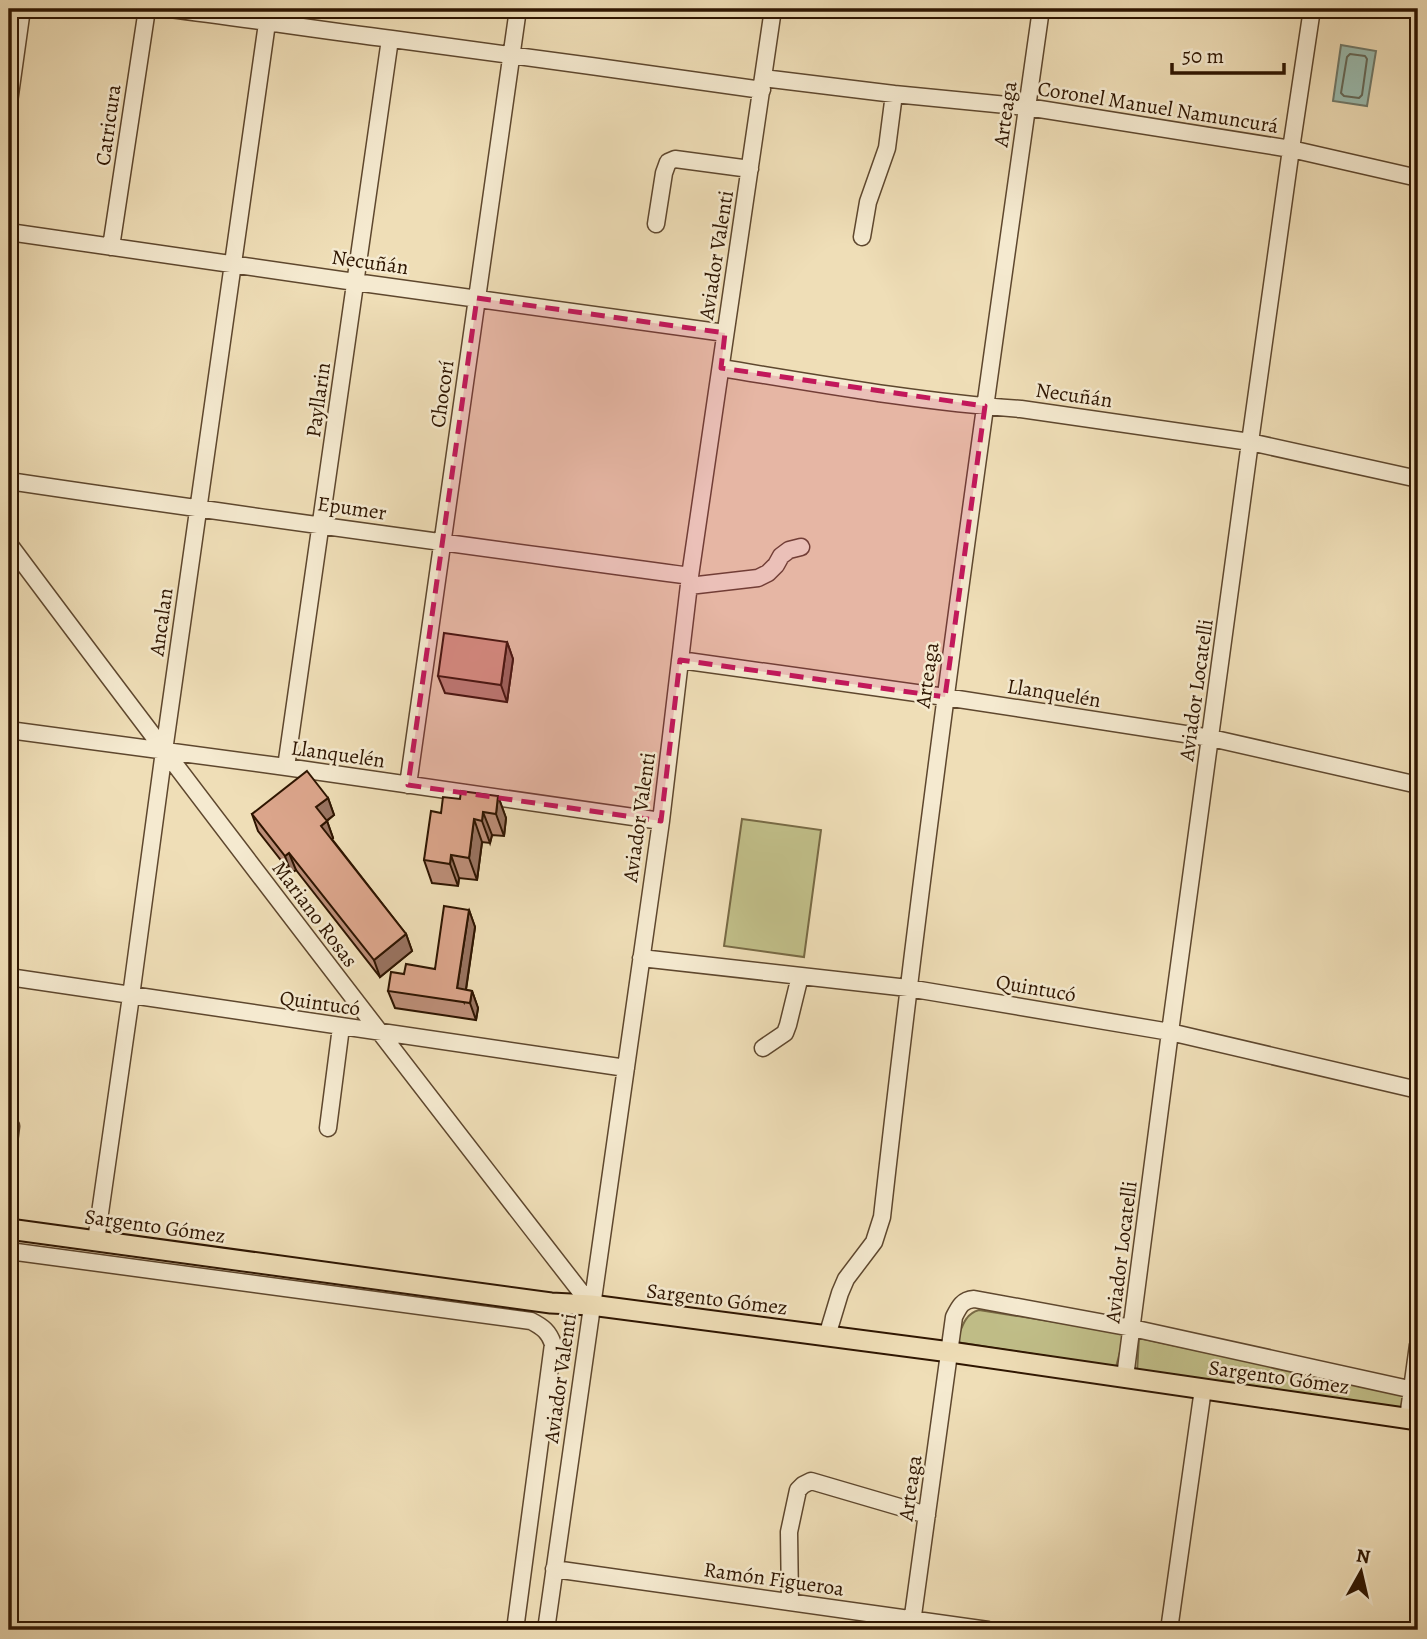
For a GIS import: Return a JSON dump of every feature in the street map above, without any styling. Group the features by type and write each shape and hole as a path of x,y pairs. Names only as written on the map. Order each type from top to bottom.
{"main road":[{"name":"Sargento Gómez","path":"9,1229 551,1303 592,1305 950,1352 1413,1419"}],"street":[{"path":"9,102 22,9"},
{"name":"Catricura","path":"111,247 146,9"},
{"name":"Coronel Manuel Namuncurá","path":"170,9 268,15 390,39 763,84 995,102 1290,149 1418,178"},
{"name":"Chocorí","path":"408,785 518,9"},
{"name":"Aviador Valenti","path":"545,1630 661,821 690,581 725,332 773,9"},
{"name":"Arteaga","path":"827,1336 845,1279 874,1242 882,1217 945,697 1041,9"},
{"name":"Aviador Locatelli","path":"1125,1377 1290,149 1312,9"},
{"name":"Ancalan","path":"96,1241 268,15"},
{"name":"Payllarin","path":"286,767 390,39"},
{"path":"862,237 868,202 887,148 894,94"},
{"path":"656,224 668,162 675,159 750,169"},
{"name":"Necuñán","path":"9,232 725,332"},
{"name":"Necuñán","path":"721,368 860,390 985,407 1021,409 1250,442 1418,479"},
{"name":"Epumer","path":"9,481 441,541 690,581 758,578 768,573 789,550 801,547"},
{"name":"Mariano Rosas","path":"9,544 163,751 592,1305"},
{"name":"Llanquelén","path":"680,660 1211,738 1418,785"},
{"name":"Llanquelén","path":"9,730 661,821"},
{"name":"Quintucó","path":"641,958 908,988 1170,1032 1418,1090"},
{"path":"763,1048 785,1033 800,976"},
{"name":"Quintucó","path":"9,978 626,1068"},
{"path":"328,1128 341,1027"},
{"path":"9,1251 531,1321 540,1325 550,1334 554,1344 515,1630"},
{"name":"Arteaga","path":"912,1625 954,1317 959,1306 974,1299 1132,1328"},
{"path":"1132,1328 1415,1391"},
{"path":"1413,1419 1418,1345"},
{"path":"1169,1630 1203,1389"},
{"path":"790,1602 789,1532 798,1490 803,1485 811,1481 927,1514"},
{"name":"Ramón Figueroa","path":"554,1569 790,1602 912,1625 988,1630"}],"highlighted area":[{"path":"477,298 725,333 721,368 985,406 945,697 680,660 661,821 408,785"}],"shaded area":[{"path":"742,819 821,830 804,957 724,946"},
{"path":"979,1310 1125,1333 1116,1367 956,1342 967,1318"},
{"path":"1139,1338 1405,1395 1399,1411 1137,1373"}],"water":[{"path":"1341,45 1376,51 1367,106 1333,101"}],"building":[{"path":"444,633 507,642 501,685 438,676"},
{"path":"307,771 328,798 316,807 327,821 321,826 406,934 374,960 289,853 285,856 252,814"},
{"path":"461,791 498,796 496,814 483,812 482,821 474,819 469,858 451,855 450,864 424,860 431,811 441,813 443,797 460,799"},
{"path":"444,906 469,910 457,988 472,991 470,1003 388,991 391,972 404,974 406,964 435,969"}]}
